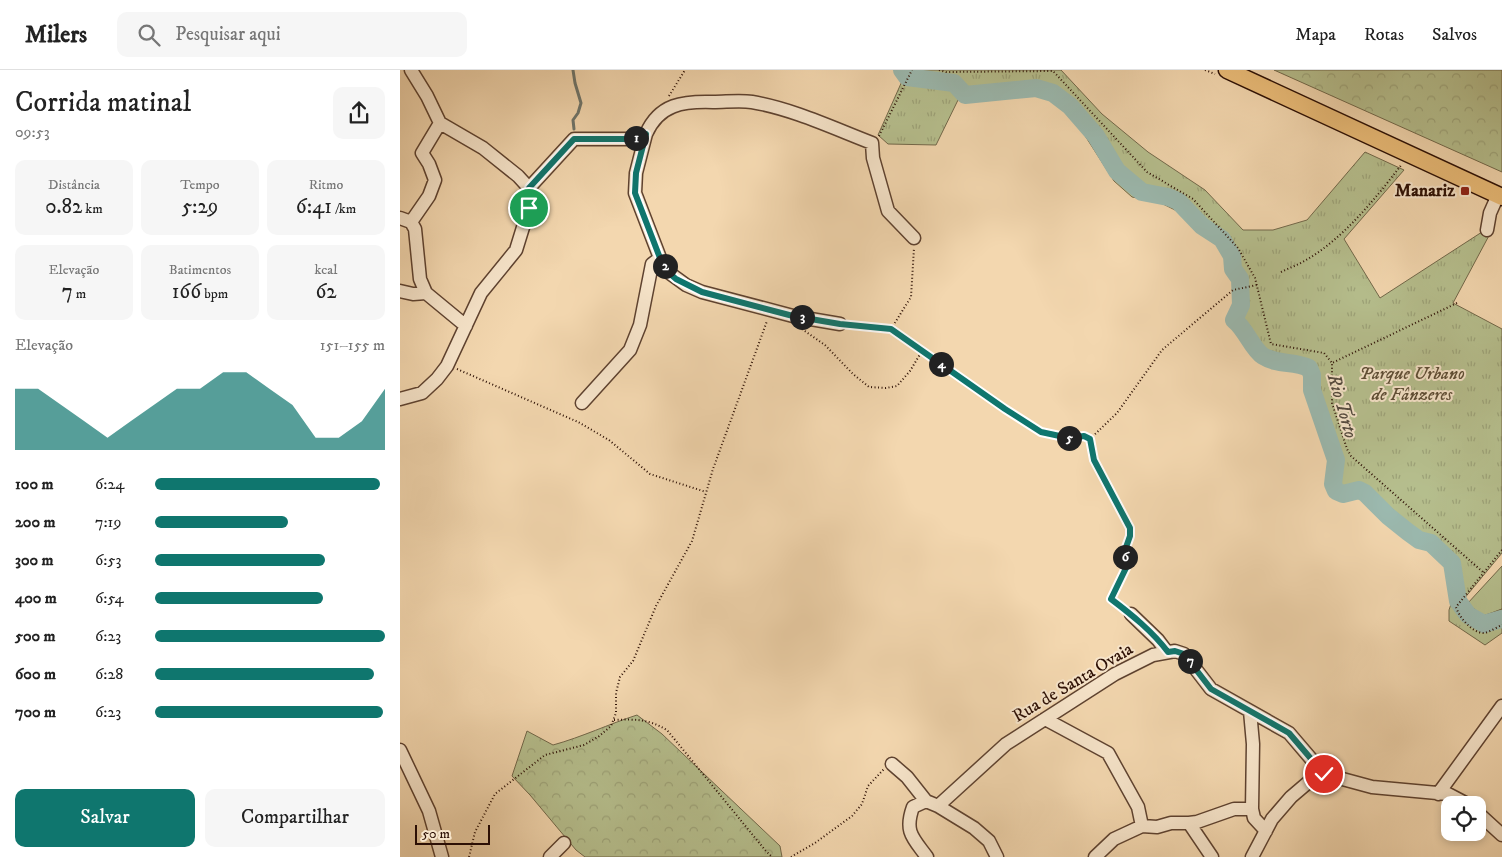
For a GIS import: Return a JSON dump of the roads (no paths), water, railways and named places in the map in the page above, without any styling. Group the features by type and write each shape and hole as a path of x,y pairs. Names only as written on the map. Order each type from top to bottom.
{"main road":[{"path":"1227,70 1501,192"},
{"path":"1252,70 1501,192"}],"street":[{"path":"400,399 422,393 438,379 448,365 481,293 516,250 529,208 529,188 518,176 483,148 440,122 411,70"},
{"path":"840,324 785,313 702,292 686,285 668,272 660,258 635,193 636,173 646,134 657,115 681,104 751,102 791,112 872,143 873,158 888,211 914,238"},
{"path":"440,122 422,153 435,180 429,196 405,220 415,229 420,279 426,293 466,326"},
{"path":"529,188 574,139 634,139 646,134"},
{"path":"1486,230 1490,212 1501,192"},
{"path":"582,403 630,350 640,325 652,264 660,258"},
{"path":"400,291 413,294 426,293"},
{"path":"1131,614 1168,652 1175,651 1184,654 1211,689 1289,733 1324,774"},
{"name":"Rua de Santa Ovaia","path":"928,857 910,834 909,818 913,807 932,804 1006,744 1115,674 1153,655 1168,652"},
{"path":"1438,794 1502,706"},
{"path":"1250,711 1253,744 1252,809 1254,818 1266,831"},
{"path":"1045,719 1108,754 1138,807 1142,826"},
{"path":"400,750 428,811 442,857"},
{"path":"892,764 932,804 974,828 988,841 997,857"},
{"path":"1252,857 1272,819 1291,797 1318,774 1372,787 1448,794 1452,796"},
{"path":"1095,857 1114,839 1142,826 1157,827 1171,823 1197,822 1234,810 1252,809"},
{"path":"1486,820 1502,835"},
{"path":"1189,823 1212,857"},
{"path":"435,857 437,841"},
{"path":"550,857 564,843"}],"waterway":[{"path":"573,70 581,103 578,113 573,120 574,129"},
{"name":"Rio Torto","path":"902,70 907,77 954,83 965,95 1036,88 1053,93 1070,106 1096,136 1117,171 1142,192 1178,201 1202,226 1222,239 1232,256 1233,269 1240,279 1241,305 1234,320 1263,356 1274,361 1297,364 1309,368 1312,375 1312,390 1336,460 1333,484 1336,491 1343,494 1359,490 1365,493 1388,516 1408,532 1419,540 1431,543 1452,563 1458,601 1468,615 1484,624 1502,619"}],"place":[{"name":"Manariz","path":"1465,191"}],"park label":[{"name":"Parque Urbano de Fânzeres","path":"1412,384"}]}
